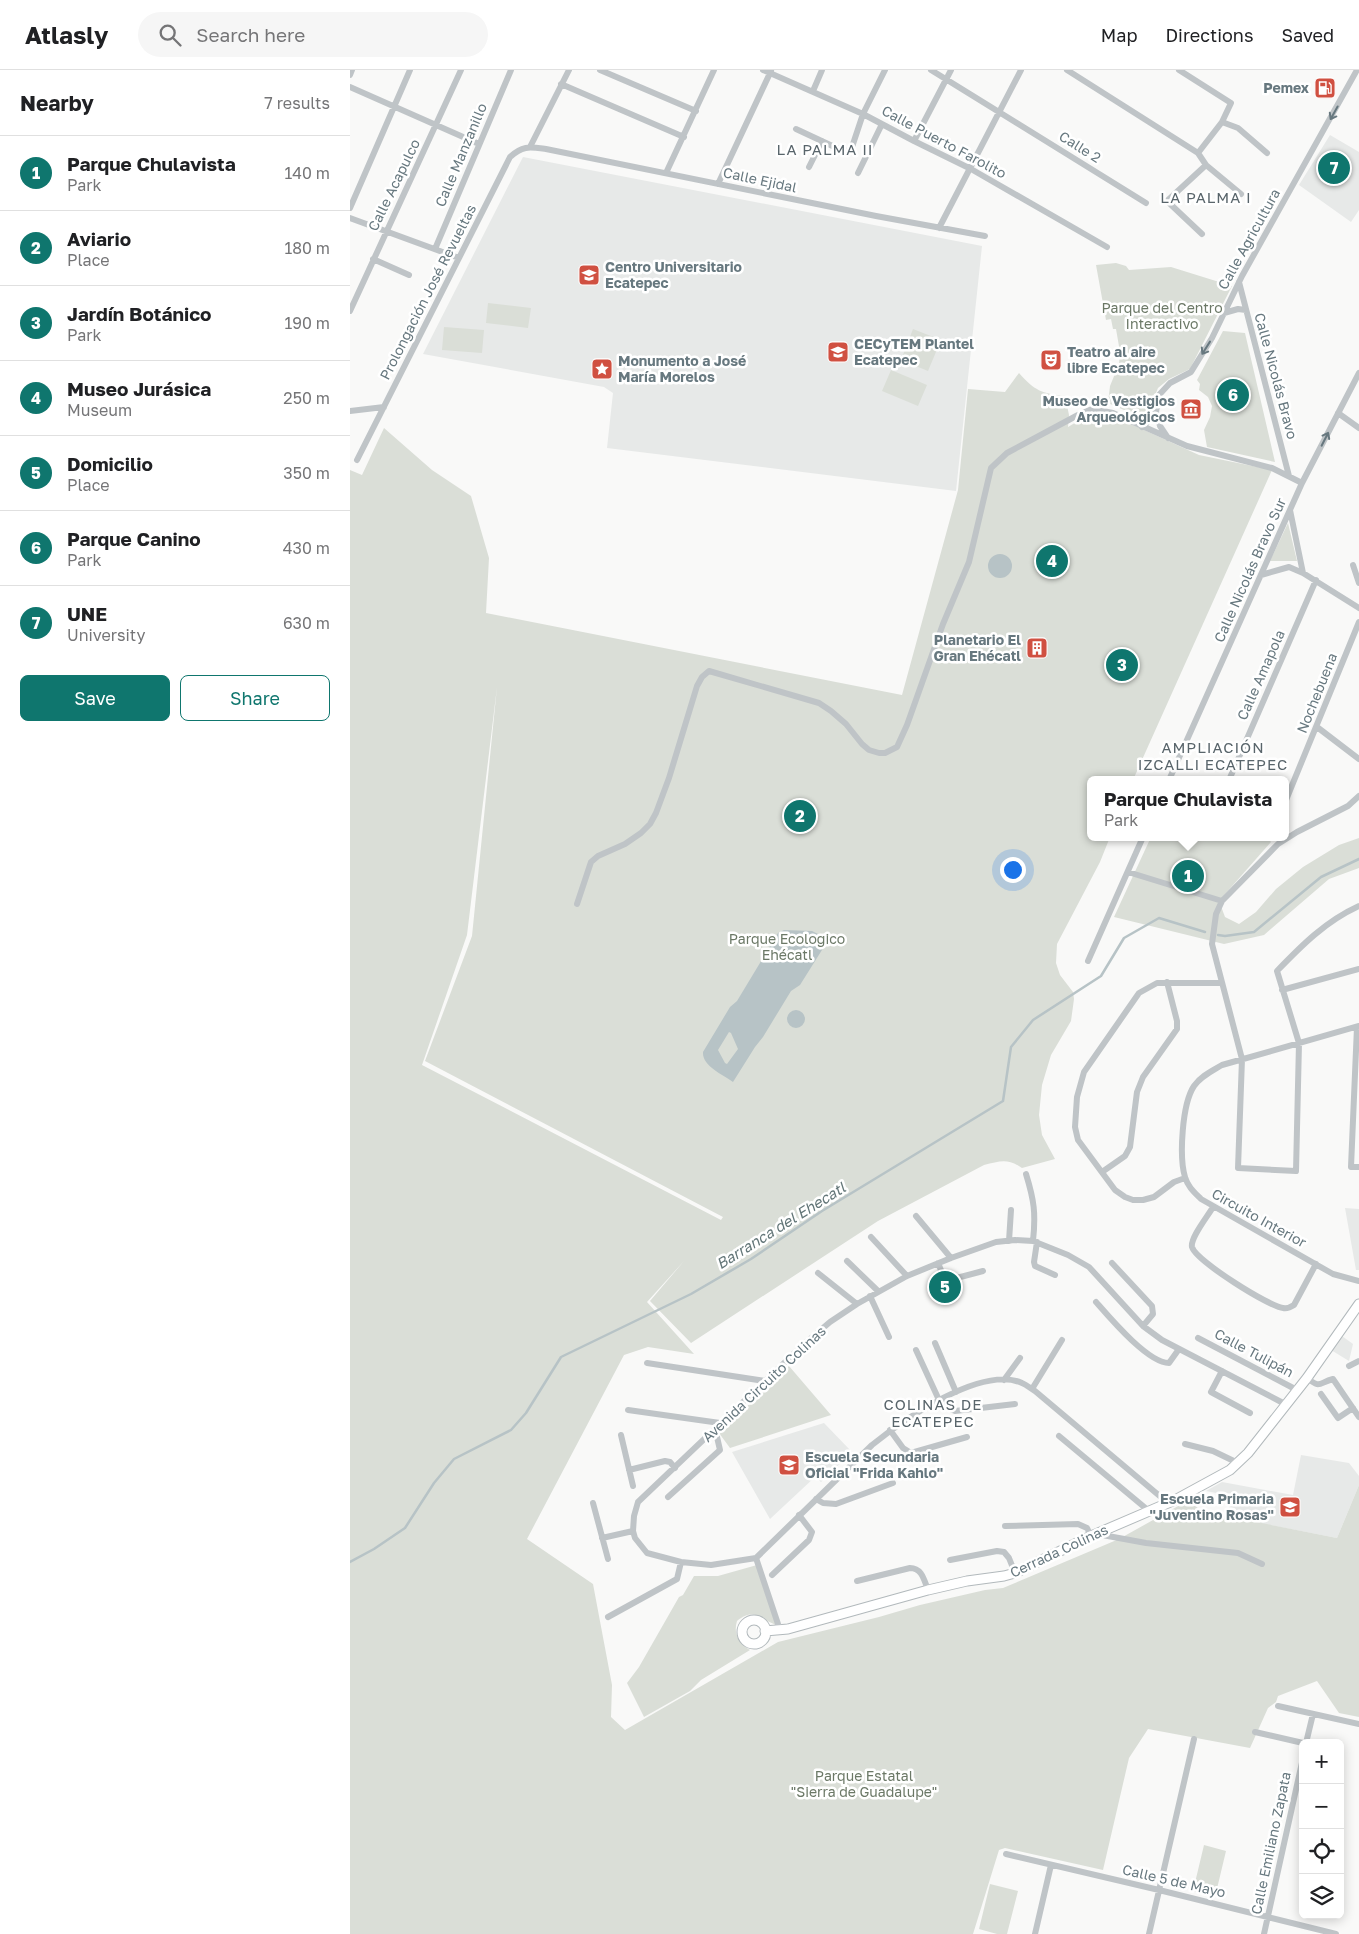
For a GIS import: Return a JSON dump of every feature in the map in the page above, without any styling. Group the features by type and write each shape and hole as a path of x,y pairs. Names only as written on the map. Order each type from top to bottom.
{"main road":[{"path":"1285,1404 1358,1310"},
{"name":"Cerrada Colinas","path":"765,1631 780,1630 928,1590 1015,1573 1094,1534 1168,1503 1230,1470 1238,1464 1285,1404"}],"street":[{"path":"350,75 352,70"},
{"path":"350,208 410,70"},
{"name":"Calle Acapulco","path":"350,311 461,70"},
{"name":"Calle Manzanillo","path":"435,249 511,70"},
{"path":"530,147 569,70"},
{"path":"600,70 696,111"},
{"path":"666,173 714,70"},
{"name":"Calle Puerto Farolito","path":"764,70 863,114 971,169 1108,247"},
{"path":"813,91 822,70"},
{"path":"796,129 848,151 852,147 863,114 885,70"},
{"name":"Calle 2","path":"931,70 1000,111 1146,204"},
{"path":"914,141 951,70"},
{"path":"939,228 1021,70"},
{"path":"1067,70 1198,153 1206,165 1241,194"},
{"path":"1180,70 1231,103 1222,122 1198,153"},
{"name":"Calle Agricultura","path":"1156,412 1159,395 1170,383 1191,372 1212,338 1239,282 1357,70"},
{"path":"718,184 771,72"},
{"path":"561,84 684,137"},
{"path":"350,87 479,144"},
{"path":"1222,122 1238,128 1267,153"},
{"path":"858,173 882,124"},
{"path":"809,167 822,141"},
{"name":"Calle Ejidal","path":"530,147 985,236"},
{"name":"Prolongación José Revueltas","path":"357,460 510,156 518,149 530,147"},
{"path":"1202,234 1167,201 1206,165"},
{"path":"350,218 459,258"},
{"path":"373,260 409,275"},
{"name":"Calle Nicolás Bravo","path":"1239,282 1289,476"},
{"path":"1224,313 1232,310 1246,310"},
{"name":"Calle Nicolás Bravo Sur","path":"1171,776 1302,483 1359,373"},
{"path":"351,410 384,407"},
{"path":"577,904 591,862 598,856 625,844 650,824 670,778 697,686 702,677 709,671 819,703 846,724 862,744 870,750 879,753 889,752 897,747 903,736 942,624 969,562 991,468 1007,453 1092,409 1113,413 1187,446 1272,468 1302,483"},
{"path":"1156,412 1160,426 1168,438"},
{"path":"1142,427 1156,412"},
{"path":"1338,413 1359,428"},
{"path":"1290,510 1303,573"},
{"path":"1353,565 1359,583"},
{"path":"1261,575 1289,566 1316,580 1359,608"},
{"name":"Calle Amapola","path":"1231,776 1316,580"},
{"name":"Nochebuena","path":"1289,793 1359,622"},
{"path":"1317,727 1359,759"},
{"path":"1289,836 1348,806 1359,796"},
{"path":"1088,961 1141,841"},
{"path":"1278,841 1222,901 1213,924 1212,944 1242,1059 1238,1168 1296,1171 1300,1043 1277,971 1330,922 1359,906"},
{"path":"1128,872 1222,901"},
{"path":"1282,990 1359,969"},
{"path":"1102,1172 1125,1156 1130,1147 1137,1092 1140,1084 1156,1056 1177,1029 1178,1021 1167,982"},
{"path":"1222,983 1157,983 1139,993 1084,1072 1077,1097 1075,1127 1078,1140 1115,1190 1133,1200 1143,1200 1154,1196 1174,1182 1185,1178 1183,1150 1187,1105 1195,1085 1205,1074 1222,1065 1358,1027 1351,1167 1359,1167"},
{"path":"1026,1174 1033,1197 1036,1217 1035,1266 1056,1274"},
{"name":"Circuito Interior","path":"1185,1178 1190,1188 1213,1207 1333,1274 1359,1281"},
{"path":"1213,1207 1193,1240 1192,1248 1201,1260 1223,1276 1271,1303 1284,1308 1294,1305 1316,1264"},
{"path":"1009,1241 1012,1210"},
{"path":"916,1216 951,1258"},
{"path":"871,1237 906,1276"},
{"name":"Avenida Circuito Colinas","path":"633,1531 634,1516 638,1502 764,1381 816,1334 857,1304 906,1276 996,1242 1035,1242 1068,1255 1089,1267 1143,1326 1162,1340 1285,1404"},
{"path":"847,1261 878,1291"},
{"path":"938,1263 943,1274 949,1280 982,1271"},
{"path":"1112,1263 1152,1306 1153,1314 1143,1326"},
{"path":"818,1274 857,1304"},
{"path":"870,1296 889,1337"},
{"path":"1096,1302 1131,1340 1158,1360 1169,1363 1179,1348"},
{"name":"Calle Tulipán","path":"1198,1338 1297,1390"},
{"path":"1032,1390 1062,1340"},
{"path":"935,1343 956,1392"},
{"path":"916,1350 942,1399 950,1409 955,1411 1015,1404"},
{"path":"1004,1380 1020,1358"},
{"path":"1348,1366 1359,1361"},
{"path":"647,1363 764,1381"},
{"path":"1222,1371 1211,1392 1250,1413"},
{"path":"1307,1378 1316,1385 1321,1385 1333,1379 1359,1417"},
{"path":"602,1538 633,1531 635,1538 647,1553 681,1562 711,1565 756,1558 872,1445 890,1430 956,1392 982,1382 1004,1380 1022,1382 1168,1503"},
{"path":"1321,1394 1338,1418 1353,1408"},
{"path":"628,1410 720,1423"},
{"path":"890,1430 903,1448 911,1454 967,1437"},
{"path":"668,1497 720,1450 717,1436 711,1432"},
{"path":"621,1435 633,1486"},
{"path":"1059,1436 1149,1511"},
{"path":"1185,1444 1213,1451 1238,1464"},
{"path":"630,1470 665,1461 670,1462 675,1468"},
{"path":"816,1499 823,1503 836,1504 893,1483"},
{"path":"593,1503 608,1559"},
{"path":"772,1575 809,1540 812,1532 799,1515"},
{"path":"1005,1526 1078,1524 1094,1534 1146,1543 1238,1552 1262,1564"},
{"path":"950,1560 997,1551 1004,1552 1015,1573"},
{"path":"756,1558 780,1630"},
{"path":"608,1617 677,1579 681,1562"},
{"path":"857,1581 915,1568 920,1571 928,1590"},
{"path":"1278,1706 1359,1724"},
{"path":"1305,1739 1313,1714"},
{"path":"1255,1732 1299,1742"},
{"path":"1149,1934 1194,1739"},
{"name":"Calle Emiliano Zapata","path":"1264,1934 1299,1776"},
{"name":"Calle 5 de Mayo","path":"1006,1854 1336,1934"},
{"path":"1035,1934 1051,1866"}],"shaded area":[{"path":"1330,135 1359,152 1359,210 1351,222 1299,185"},
{"path":"523,157 982,246 956,491 607,448 613,393 604,387 423,354"},
{"path":"1000,554 1009,557 1012,566 1009,575 1000,578 991,575 988,566 991,557"},
{"path":"784,930 812,931 826,938 827,942 800,985 791,991 733,1082 709,1066 703,1052 730,1007 737,1001 778,933","holes":["729,1032 738,1049 727,1064 718,1050"]},
{"path":"796,1010 802,1013 805,1019 802,1025 796,1028 790,1025 787,1019 790,1013"},
{"path":"1345,1208 1359,1209 1359,1270 1356,1270"},
{"path":"1342,1336 1353,1344 1349,1361 1331,1350"},
{"name":"Escuela Secundaria Oficial \"Frida Kahlo\"","path":"824,1423 852,1452 821,1482 815,1477 770,1519 732,1452"},
{"name":"Escuela Primaria \"Juventino Rosas\"","path":"1301,1455 1349,1463 1359,1476 1359,1485 1337,1538 1228,1517 1231,1496 1206,1491 1222,1482 1293,1495"}],"green space":[{"name":"Parque del Centro Interactivo","path":"1116,263 1126,266 1129,270 1171,267 1232,286 1190,369 1169,379 1158,388 1153,400 1150,416 1140,417 1108,403 1110,386 1119,364 1120,352 1116,329 1113,329 1111,319 1106,320 1096,265"},
{"path":"488,303 531,308 528,328 486,323"},
{"path":"444,327 484,330 482,353 442,350"},
{"path":"913,329 941,340 928,371 901,360"},
{"path":"1223,331 1245,333 1275,462 1207,447 1204,430 1210,417 1212,406 1208,397 1199,390 1200,384 1197,380"},
{"path":"891,370 927,385 918,406 882,391"},
{"path":"1019,373 1039,390 1065,396 1069,415 1068,427 1083,418 1103,414 1120,419 1199,455 1272,470 1135,776 1087,776 1087,841 1108,841 1100,862 1057,944 1056,963 1060,975 1073,992 1074,999 1071,1021 1051,1055 1042,1085 1039,1115 1042,1135 1055,1159 1022,1168 1004,1161 984,1165 878,1221 691,1343 650,1301 684,1261 647,1302 694,1354 648,1347 624,1355 527,1539 593,1584 612,1685 611,1717 625,1730 778,1642 920,1605 985,1590 1003,1588 1119,1539 1189,1500 1201,1511 1337,1538 1359,1485 1359,1717 1339,1713 1317,1681 1278,1696 1276,1702 1268,1708 1250,1748 1148,1729 1129,1758 1103,1870 1005,1848 999,1850 973,1934 350,1934 350,470 362,475 384,428 432,470 471,496 489,558 486,613 902,695 958,490 968,389 1005,392","holes":["497,687 472,936 425,1061 723,1217 721,1220 422,1065 467,935"]},
{"path":"1288,523 1297,561 1270,561"},
{"path":"1359,838 1359,868 1329,879 1264,935 1224,944 1114,917 1149,841 1270,841 1219,901 1225,917 1239,924 1256,912 1276,889 1303,867 1339,845"},
{"path":"789,1366 831,1415 730,1448 719,1433"},
{"path":"757,1565 776,1625 757,1615 748,1615 737,1621 736,1634 750,1650 701,1680 690,1691 644,1717 627,1683 639,1667 679,1597 683,1595 694,1576 718,1576"},
{"path":"1204,1845 1226,1851 1215,1897 1193,1891"},
{"path":"990,1884 1018,1891 1007,1934 997,1934 979,1929"}],"waterway":[{"name":"Barranca del Ehecatl","path":"1218,935 1225,936 1254,932 1321,877 1359,859"},
{"name":"Barranca del Ehecatl","path":"350,1562 374,1549 405,1528 434,1483 454,1459 511,1430 526,1413 561,1357 691,1294 751,1259 822,1211 1003,1101 1011,1047 1033,1020 1101,976 1124,938 1159,918 1205,932"}],"place":[{"name":"Pemex","path":"1325,88"},
{"name":"UNE","path":"1334,168"},
{"name":"Centro Universitario Ecatepec","path":"589,275"},
{"name":"CECyTEM Plantel Ecatepec","path":"838,352"},
{"name":"Teatro al aire libre Ecatepec","path":"1051,360"},
{"name":"Monumento a José María Morelos","path":"602,369"},
{"name":"Parque Canino","path":"1233,395"},
{"name":"Museo de Vestigios Arqueológicos","path":"1191,409"},
{"name":"Museo Jurásica","path":"1052,561"},
{"name":"Planetario El Gran Ehécatl","path":"1037,648"},
{"name":"Jardín Botánico","path":"1122,665"},
{"name":"Aviario","path":"800,816"},
{"name":"Parque Chulavista","path":"1188,876"},
{"name":"Domicilio","path":"945,1287"},
{"name":"Escuela Secundaria Oficial \"Frida Kahlo\"","path":"789,1465"},
{"name":"Escuela Primaria \"Juventino Rosas\"","path":"1290,1507"}],"district":[{"name":"LA PALMA II","path":"825,150"},
{"name":"LA PALMA I","path":"1206,198"},
{"name":"AMPLIACIÓN IZCALLI ECATEPEC","path":"1213,756"},
{"name":"COLINAS DE ECATEPEC","path":"933,1414"}],"park label":[{"name":"Parque Ecologico Ehécatl","path":"787,948"},
{"name":"Parque Estatal \"Sierra de Guadalupe\"","path":"864,1784"}]}
